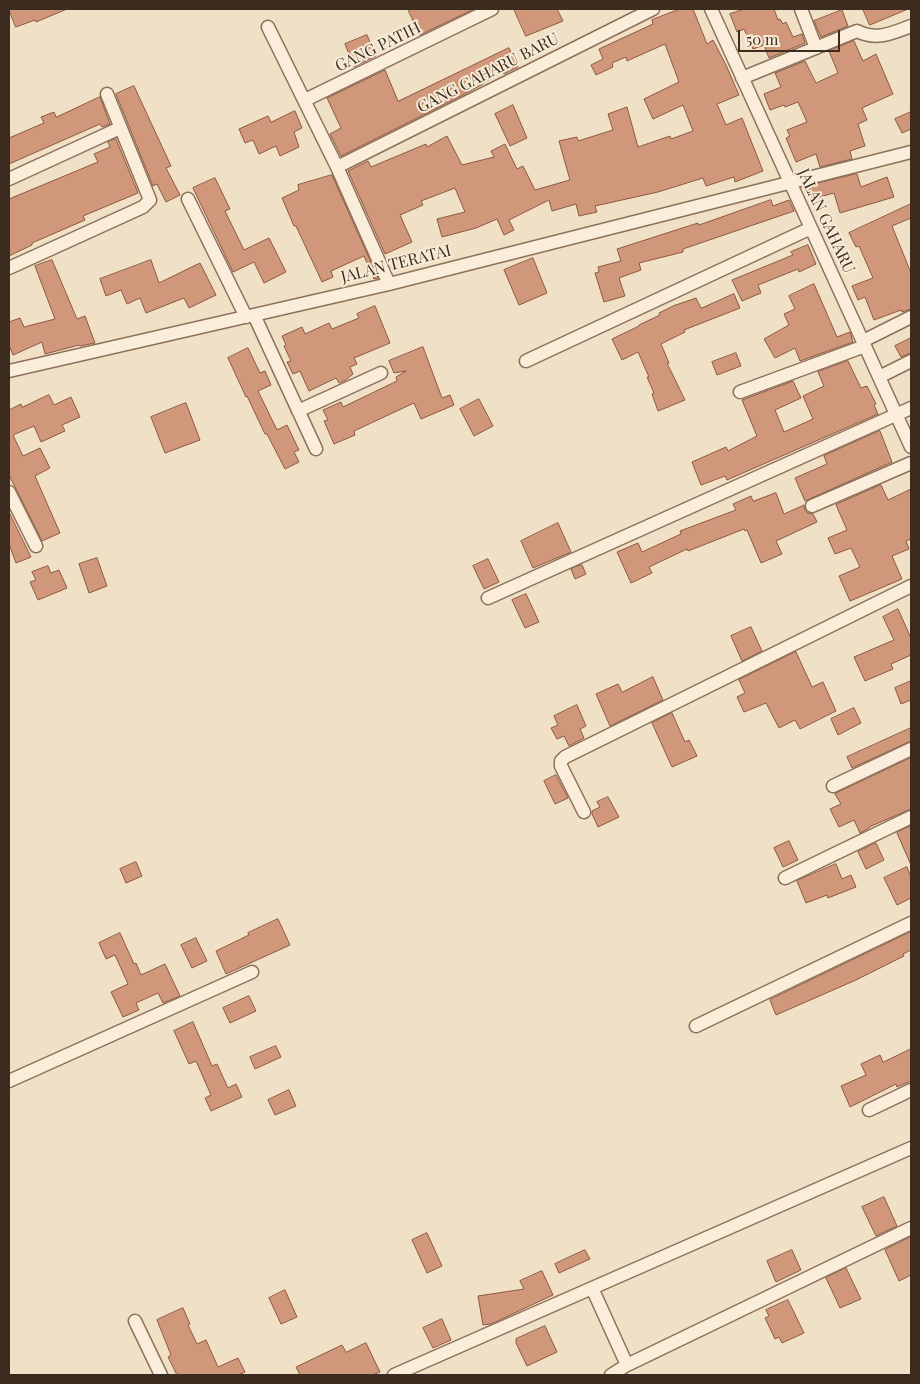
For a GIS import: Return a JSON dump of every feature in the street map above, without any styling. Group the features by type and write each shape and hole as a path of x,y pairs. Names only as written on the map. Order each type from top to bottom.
{"street":[{"name":"GANG PATIH","path":"305,100 492,9"},
{"name":"GANG GAHARU BARU","path":"338,166 652,9"},
{"name":"JALAN GAHARU","path":"711,9 911,447"},
{"path":"801,9 816,48"},
{"path":"742,78 857,31 867,36 886,35 911,26"},
{"path":"268,27 338,166 389,284"},
{"path":"9,268 147,204 150,200 107,94"},
{"path":"9,180 120,128"},
{"name":"JALAN TERATAI","path":"9,371 389,284 911,152"},
{"path":"188,199 250,316 316,449"},
{"path":"526,361 811,228"},
{"path":"740,392 864,344 911,317"},
{"path":"879,377 911,361"},
{"path":"298,411 381,373"},
{"path":"488,598 911,408"},
{"path":"812,506 911,463"},
{"path":"9,492 36,546"},
{"path":"584,812 561,766 561,761 565,757 911,586"},
{"path":"833,786 911,749"},
{"path":"785,878 911,817"},
{"path":"696,1026 911,923"},
{"path":"9,1081 252,972"},
{"path":"869,1110 911,1090"},
{"path":"394,1375 911,1148"},
{"path":"611,1375 627,1365 911,1228"},
{"path":"592,1288 627,1365"},
{"path":"135,1321 161,1375"}],"building":[{"path":"9,9 67,9 36,22 35,20 16,27"},
{"path":"408,9 474,9 420,35"},
{"path":"514,9 557,9 563,21 526,36"},
{"path":"680,9 693,9 707,44 713,40 726,65 739,95 717,104 726,125 742,118 763,171 735,182 734,177 706,186 703,178 658,192 595,206 597,212 579,216 576,204 552,211 549,200 509,220 514,230 504,235 497,219 476,228 442,237 437,219 465,212 455,188 421,201 423,205 400,215 412,242 385,254 348,171 368,161 371,167 426,144 427,147 447,136 462,165 494,157 491,151 505,144 517,169 523,166 535,190 570,180 559,141 577,137 578,141 613,130 608,114 627,107 638,147 670,136 671,139 693,131 683,105 653,119 644,99 679,82 665,44 627,61 626,57 612,63 613,67 596,75 591,65 603,59 599,49 653,24 652,20"},
{"path":"745,9 774,9 778,20 780,19 783,24 786,22 793,37 802,34 805,43 769,58 764,45 753,49 744,29 737,32 730,14"},
{"path":"863,9 908,9 870,25"},
{"path":"842,10 848,26 821,37 814,21"},
{"path":"367,35 376,56 354,67 345,44"},
{"path":"854,41 863,61 876,54 893,94 862,108 867,120 858,124 865,146 850,151 852,159 820,167 816,154 796,162 786,138 790,136 787,130 807,122 798,102 770,110 764,94 781,87 775,73 805,61 816,83 838,73 829,51"},
{"path":"509,48 518,67 504,74 503,72 461,96 341,156 330,134 341,128 327,98 385,70 398,101"},
{"path":"134,86 171,166 166,168 180,195 166,202 157,184 153,186 116,94"},
{"path":"100,97 110,124 102,127 100,124 9,164 9,138 44,123 41,117 54,112 56,117"},
{"path":"513,105 527,138 510,146 495,114"},
{"path":"295,111 302,128 294,132 299,147 280,156 276,146 259,154 253,140 245,143 239,129 268,116 271,122"},
{"path":"911,112 911,129 902,133 895,119"},
{"path":"116,139 138,193 83,216 85,220 32,243 32,245 9,256 9,199 98,162 94,154 110,147 108,142"},
{"path":"857,174 861,187 887,177 894,197 840,213 834,193 812,199 808,186"},
{"path":"332,175 378,278 374,279 364,256 331,271 333,277 322,282 296,226 294,226 282,198 299,190 298,185"},
{"path":"215,178 230,209 225,211 244,250 269,238 286,272 264,283 254,262 233,272 193,188"},
{"path":"771,200 773,206 789,200 794,211 683,249 683,252 639,263 641,270 619,278 625,296 604,302 595,273 599,272 598,267 621,261 617,249 698,223 698,225"},
{"path":"911,204 911,218 892,226 911,273 911,309 902,312 901,310 874,320 865,297 858,300 852,286 873,278 859,246 856,247 849,233"},
{"path":"808,245 816,264 799,272 798,269 758,285 761,293 742,301 732,280 793,255 791,252"},
{"path":"533,258 547,293 519,305 504,270"},
{"path":"52,260 77,319 85,316 95,343 45,354 42,342 13,355 9,345 9,322 20,318 24,327 55,319 35,266"},
{"path":"151,260 159,283 200,263 216,295 189,308 184,298 146,313 140,298 127,304 121,290 106,296 100,279"},
{"path":"814,284 837,337 850,332 853,342 800,361 795,348 775,358 764,339 789,325 784,314 795,309 789,296"},
{"path":"734,294 740,308 684,330 685,332 661,344 669,363 667,363 685,400 658,411 652,394 654,393 647,377 649,377 638,352 622,360 612,339 660,315 659,313 673,306 696,298 701,308"},
{"path":"375,306 390,343 354,358 357,364 350,367 353,374 346,380 339,383 336,378 309,391 300,371 293,374 287,362 291,361 284,346 286,345 282,336 302,327 305,334 329,323 332,329 359,318 357,314"},
{"path":"911,338 911,353 901,357 895,346"},
{"path":"423,347 442,398 450,395 454,405 421,419 414,403 354,431 355,435 334,444 324,421 328,420 323,410 341,402 343,407 397,381 396,377 406,371 394,373 389,361"},
{"path":"248,348 260,373 265,371 271,385 258,391 277,430 287,425 299,450 294,452 299,462 285,469 246,397 228,358"},
{"path":"736,353 741,366 717,375 712,362"},
{"path":"848,361 861,388 867,386 876,404 874,405 878,414 727,480 725,476 701,485 692,462 726,447 728,451 757,436 742,400 793,381 801,398 775,410 784,432 813,419 803,396 824,386 818,372"},
{"path":"49,395 54,405 71,397 80,417 62,425 65,431 41,442 34,426 13,435 23,456 40,448 50,468 35,476 60,533 42,541 9,475 9,410 21,404 22,407"},
{"path":"479,399 493,426 474,436 460,409"},
{"path":"186,403 200,440 165,453 151,417"},
{"path":"880,431 892,462 805,501 795,478 827,464 824,456"},
{"path":"881,485 888,500 911,489 911,539 906,541 909,549 892,556 902,579 850,601 839,576 860,567 851,548 835,554 828,538 847,530 836,505"},
{"path":"776,493 784,514 804,505 805,510 813,514 817,522 776,541 782,554 761,563 747,530 745,531 744,529 688,551 687,549 649,567 652,573 631,583 617,552 638,543 642,552 681,534 680,531 736,510 733,504 751,496 753,501"},
{"path":"9,512 31,557 16,563 9,544"},
{"path":"558,523 571,552 533,568 521,541"},
{"path":"97,558 107,586 89,593 79,564"},
{"path":"488,559 499,582 484,589 473,566"},
{"path":"582,565 586,574 575,579 571,569"},
{"path":"48,566 51,573 59,570 67,588 38,600 30,582 36,580 32,572"},
{"path":"526,594 539,622 525,628 512,600"},
{"path":"898,609 911,638 911,655 891,664 893,669 865,681 854,657 894,640 883,617"},
{"path":"751,627 762,651 742,661 731,636"},
{"path":"796,652 812,687 823,682 836,711 800,729 795,720 779,728 766,703 744,712 737,697 745,693 739,680"},
{"path":"653,677 663,700 610,726 596,694 618,684 622,692"},
{"path":"911,681 911,700 901,704 895,688"},
{"path":"577,705 586,726 580,729 584,738 569,746 564,736 557,739 551,728 558,725 554,716"},
{"path":"854,708 861,723 838,735 831,719"},
{"path":"672,713 685,742 689,740 697,756 672,767 652,723"},
{"path":"911,728 911,741 852,768 847,757"},
{"path":"911,758 911,809 869,827 860,833 854,820 839,827 830,809 841,804 835,794"},
{"path":"556,775 568,798 555,804 544,781"},
{"path":"608,797 619,817 598,827 592,811 600,807 597,802"},
{"path":"911,826 911,865 897,833"},
{"path":"789,841 798,860 783,867 774,848"},
{"path":"876,843 884,860 866,869 858,852"},
{"path":"136,862 142,876 126,883 120,869"},
{"path":"836,864 842,879 851,875 856,887 828,898 827,895 806,903 797,881"},
{"path":"907,867 911,877 911,898 897,905 884,878"},
{"path":"278,919 290,945 226,974 216,951"},
{"path":"911,932 911,950 903,954 904,956 856,980 776,1015 770,1000"},
{"path":"120,933 141,975 165,964 180,996 163,1003 158,993 136,1003 139,1010 123,1017 111,992 128,984 115,955 106,959 99,943"},
{"path":"196,938 207,961 192,968 181,945"},
{"path":"249,996 256,1011 230,1023 223,1008"},
{"path":"193,1022 212,1066 217,1064 228,1088 236,1084 242,1097 211,1111 205,1098 211,1095 196,1061 189,1064 174,1031"},
{"path":"276,1046 281,1057 255,1069 250,1057"},
{"path":"911,1049 911,1081 897,1087 896,1084 850,1107 841,1086 866,1075 861,1064 880,1055 883,1062"},
{"path":"289,1090 296,1106 275,1115 268,1100"},
{"path":"884,1197 897,1226 876,1236 862,1207"},
{"path":"427,1233 442,1266 427,1273 412,1240"},
{"path":"911,1237 911,1275 899,1281 885,1250"},
{"path":"585,1250 590,1259 559,1273 555,1264"},
{"path":"792,1250 801,1270 776,1282 767,1261"},
{"path":"846,1268 861,1299 840,1308 826,1278"},
{"path":"542,1271 553,1295 491,1324 483,1325 478,1296 524,1289 520,1281"},
{"path":"285,1290 297,1317 281,1324 269,1298"},
{"path":"788,1300 804,1333 782,1343 779,1337 775,1339 765,1318 769,1316 766,1310"},
{"path":"183,1308 190,1324 188,1325 197,1344 206,1340 218,1367 238,1358 245,1372 238,1375 177,1375 168,1357 171,1355 157,1320"},
{"path":"442,1319 451,1340 433,1348 423,1328"},
{"path":"545,1326 557,1352 527,1366 516,1343 516,1339"},
{"path":"366,1343 380,1372 372,1375 300,1375 296,1367 342,1345 346,1352"}]}
